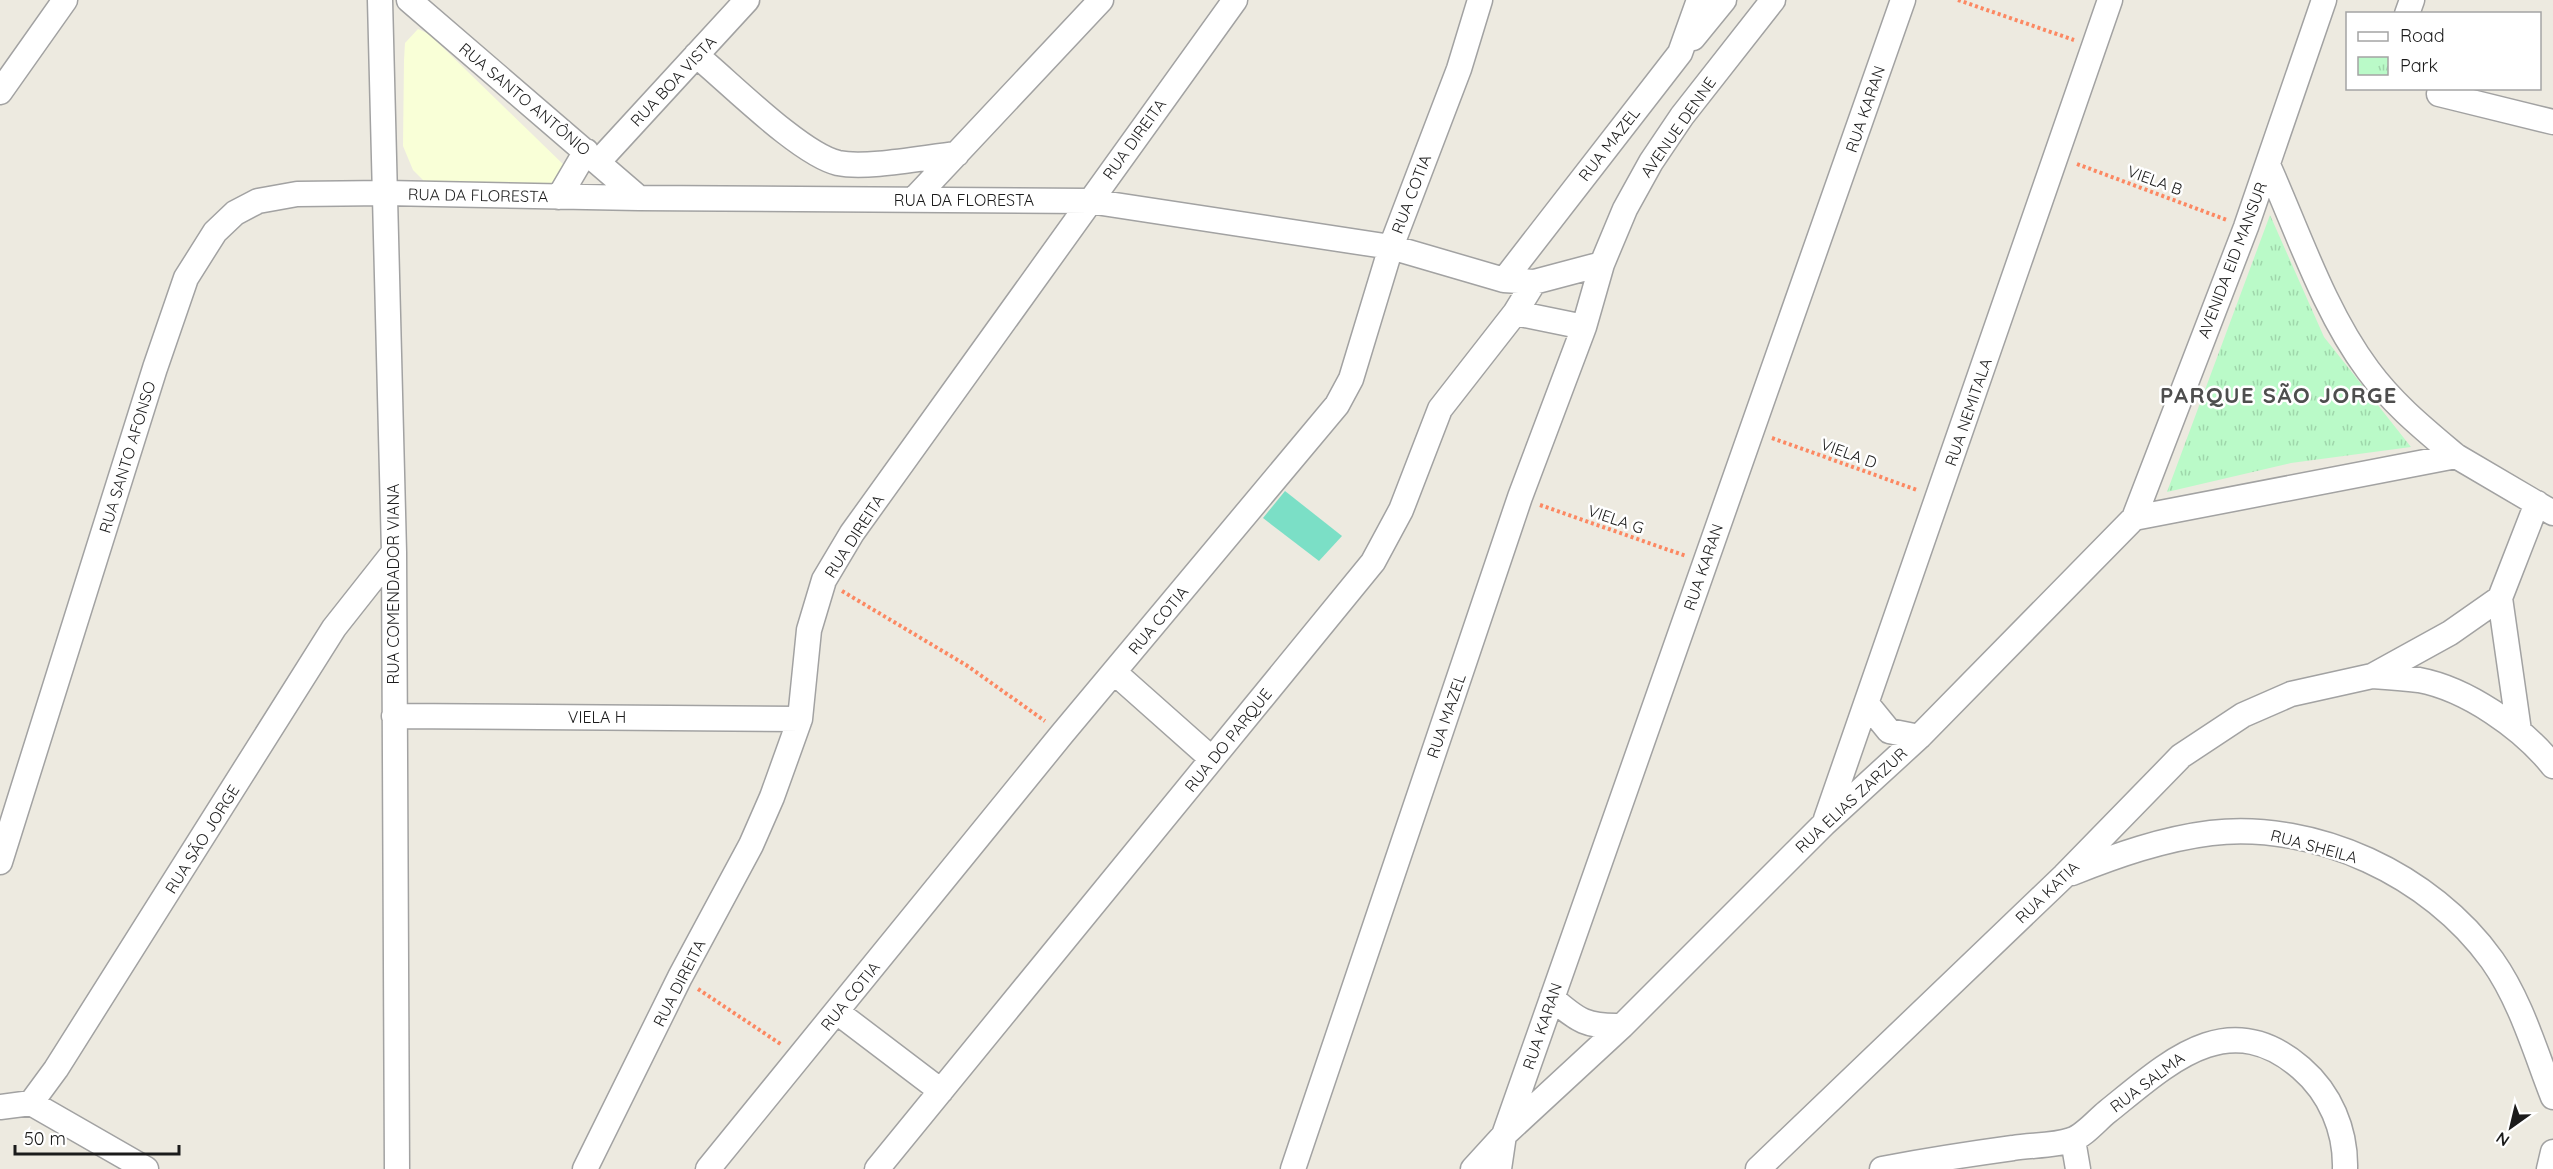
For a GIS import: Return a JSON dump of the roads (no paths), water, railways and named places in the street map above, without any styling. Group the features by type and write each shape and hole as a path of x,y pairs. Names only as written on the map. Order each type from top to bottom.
{"street":[{"path":"0,92 65,0"},
{"name":"RUA COMENDADOR VIANA","path":"380,0 394,552 397,1169"},
{"name":"RUA SANTO ANTÔNIO","path":"409,0 639,198"},
{"name":"RUA BOA VISTA","path":"559,197 592,156 696,54 747,0"},
{"path":"915,198 1101,0"},
{"name":"RUA DIREITA","path":"585,1169 680,977 751,845 800,719 809,630 824,580 852,533 1235,0"},
{"name":"RUA COTIA","path":"708,1169 1062,734 1337,405 1352,379 1391,247 1459,69 1480,0"},
{"name":"RUA MAZEL","path":"1504,280 1680,53 1699,0"},
{"path":"1680,53 1724,0"},
{"name":"AVENUE DENNE","path":"1602,264 1625,209 1651,162 1682,116 1773,0"},
{"name":"RUA KARAN","path":"1504,1135 1903,0"},
{"name":"RUA NEMITALA","path":"1824,824 2110,0"},
{"name":"AVENIDA EID MANSUR","path":"2134,518 2246,226 2324,0"},
{"path":"696,54 791,136 813,152 838,163 857,164 957,154"},
{"path":"2439,94 2553,122"},
{"path":"2268,165 2333,315 2367,370 2405,413 2456,456 2545,508 2500,598 2450,633 2372,676"},
{"name":"RUA DA FLORESTA","path":"386,193 639,198 915,198 1089,201 1391,247 1504,280 1534,282 1602,264"},
{"name":"RUA SANTO AFONSO","path":"0,862 154,368 186,278 200,253 215,232 235,213 258,201 297,194 386,193"},
{"name":"RUA MAZEL","path":"1293,1169 1520,497 1584,327 1602,264"},
{"name":"RUA DO PARQUE","path":"877,1169 1373,562 1401,510 1440,409 1515,313 1534,282"},
{"path":"1515,313 1584,327"},
{"path":"2134,518 2456,456"},
{"name":"RUA ELIAS ZARZUR","path":"1473,1169 1504,1135 1622,1026 1824,824 1919,737 2134,518"},
{"name":"RUA SÃO JORGE","path":"31,1103 63,1059 334,628 394,552"},
{"path":"2500,598 2520,731"},
{"path":"1114,672 1212,759"},
{"path":"2372,676 2420,681 2457,693 2520,731 2538,747 2553,766"},
{"name":"RUA KATIA","path":"1758,1169 2064,876 2181,756 2243,715 2291,694 2372,676"},
{"path":"1867,704 1889,731 1919,737"},
{"name":"VIELA H","path":"394,716 800,719"},
{"name":"RUA SHEILA","path":"2064,876 2131,851 2212,833 2267,832 2334,847 2382,866 2428,895 2466,928 2493,961 2518,1006 2553,1097"},
{"path":"1552,998 1584,1023 1598,1026 1622,1026"},
{"path":"837,1012 941,1090"},
{"name":"RUA SALMA","path":"2073,1140 2159,1071 2190,1050 2235,1039 2264,1045 2290,1059 2307,1073 2330,1102 2342,1134 2345,1169"},
{"path":"0,1107 31,1103 146,1169"},
{"path":"1498,1169 1504,1135"},
{"path":"1882,1169 2073,1140 2078,1169"},
{"path":"1993,1169 2010,1148"},
{"path":"2549,1169 2553,1152"}],"district":[{"name":"PARQUE SÃO JORGE","path":"2279,395"}]}
